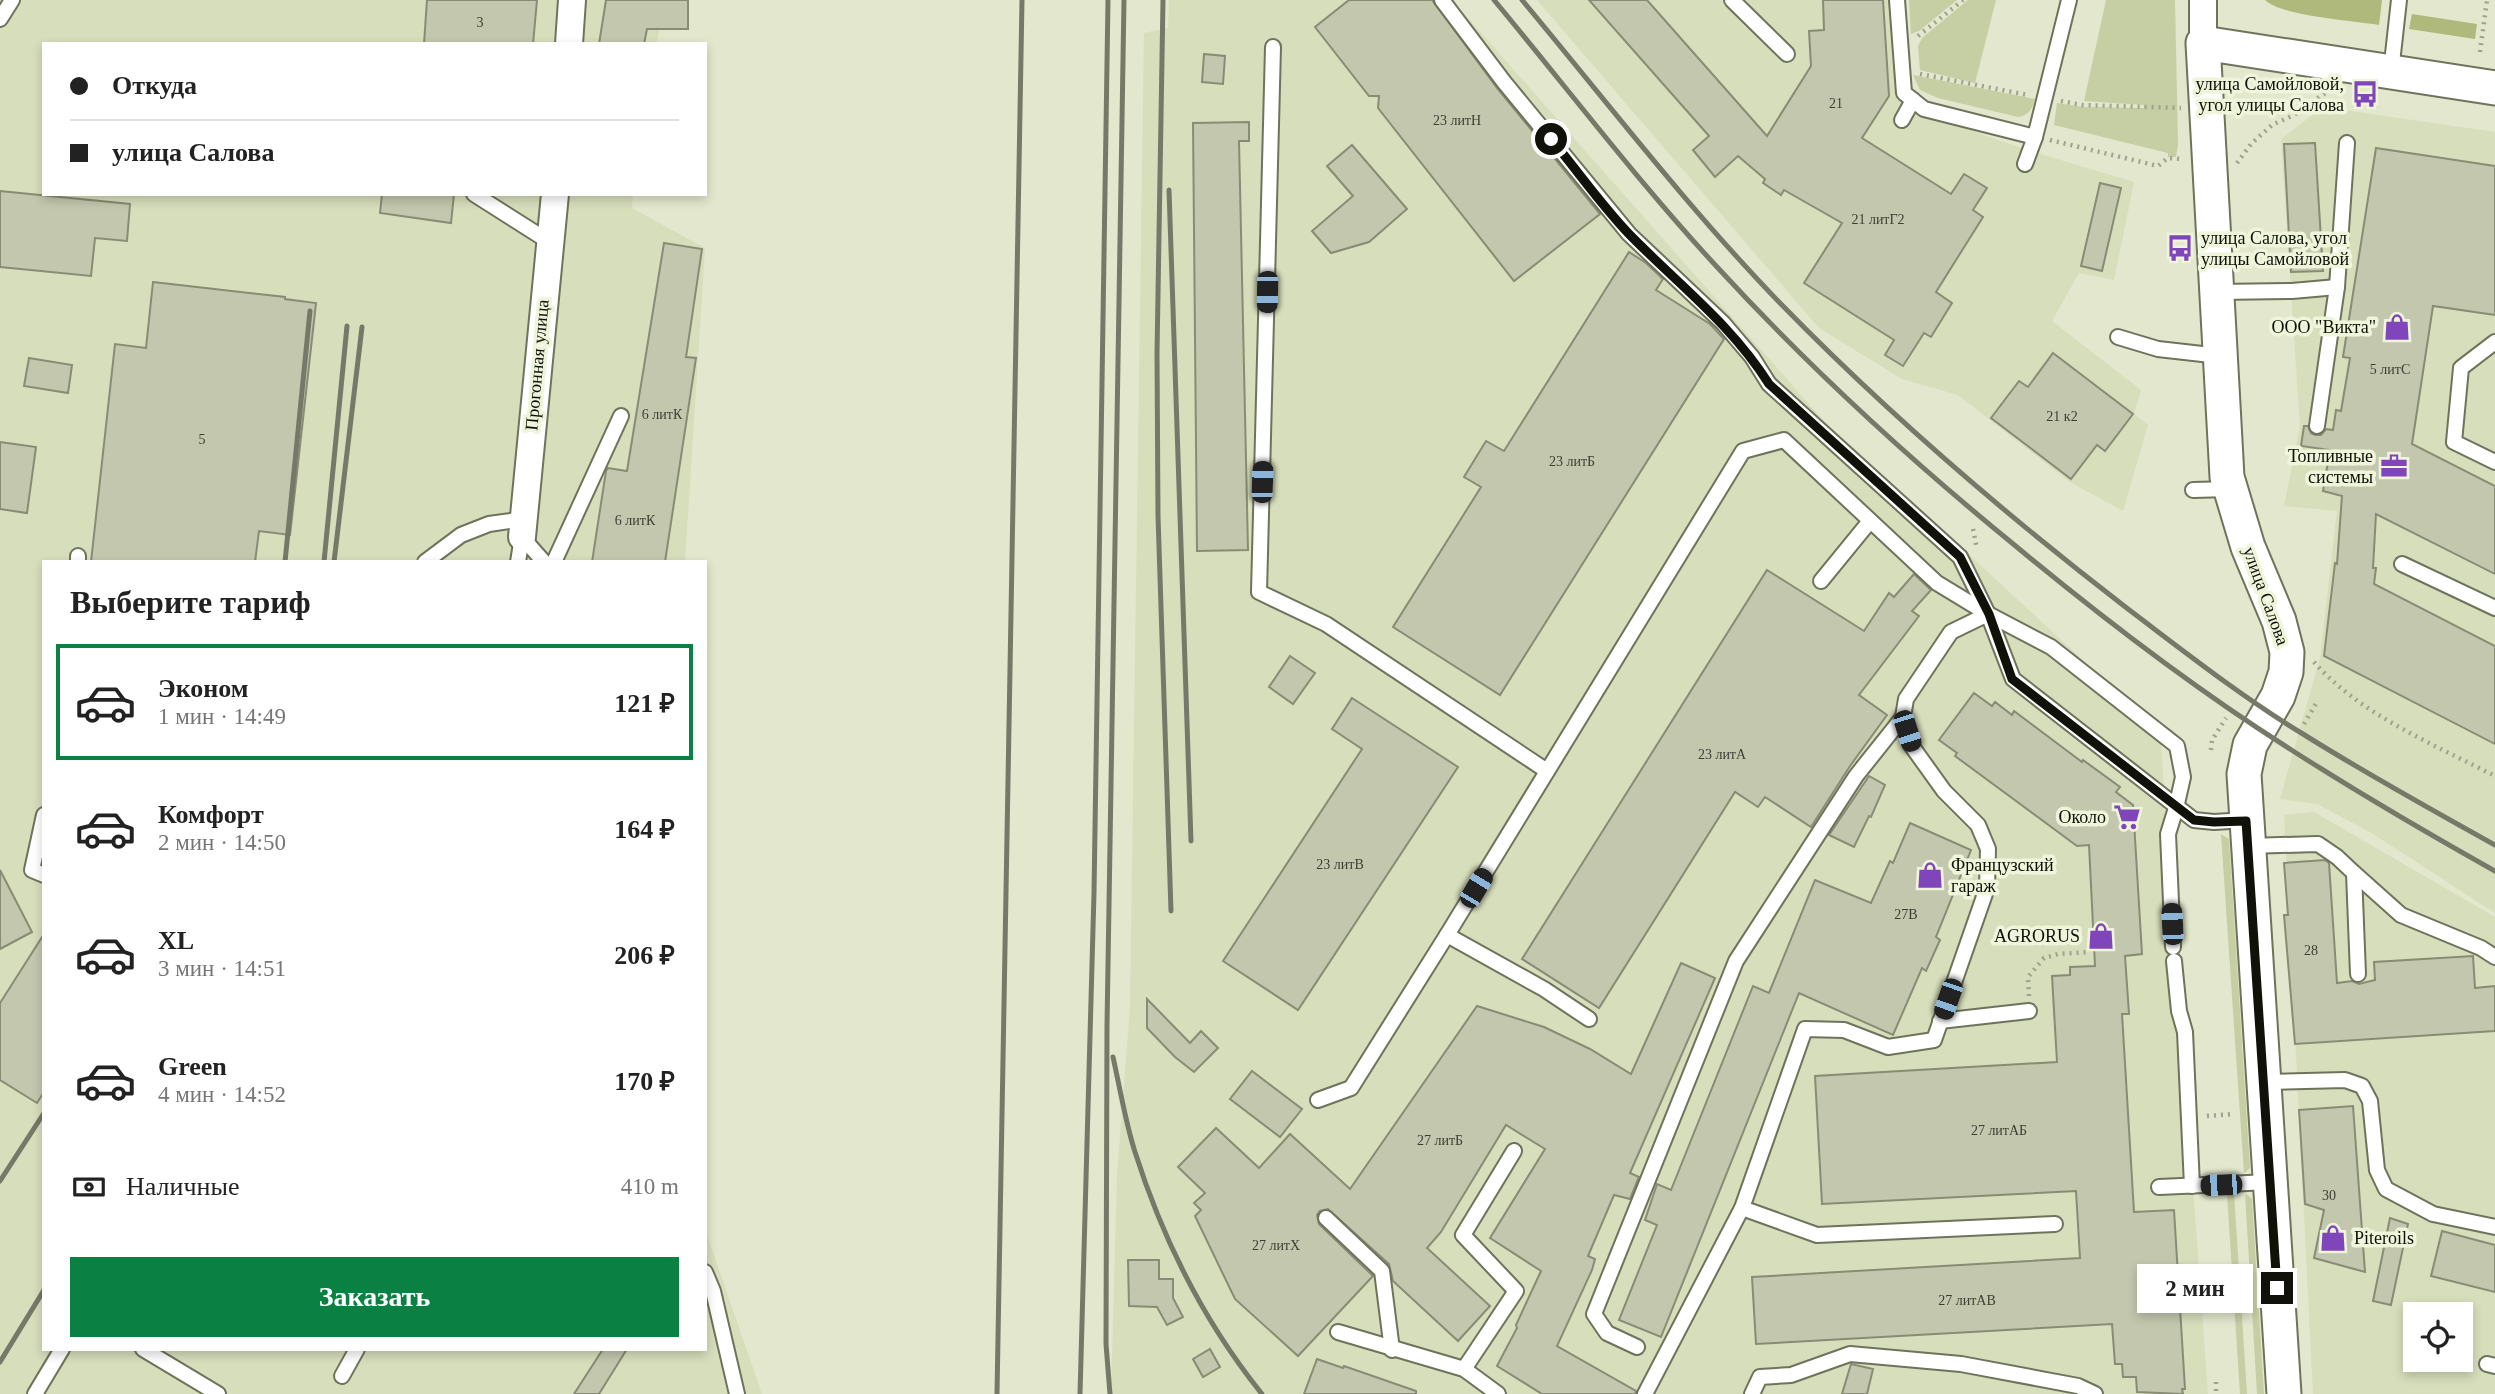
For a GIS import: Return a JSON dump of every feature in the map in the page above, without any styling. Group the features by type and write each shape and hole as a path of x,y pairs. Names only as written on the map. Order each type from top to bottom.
{"street":[{"path":"569,42 572,0"},
{"name":"улица Салова","path":"2203,0 2203,43 2227,477 2248,547 2279,621 2287,652 2286,672 2278,696 2250,746 2244,774 2284,1394"},
{"path":"2203,43 2495,88"},
{"name":"Прогонная улица","path":"521,539 548,241 558,210"}],"lane":[{"path":"0,19 12,0"},
{"path":"1443,0 1504,82 1629,234 1723,323 1752,357 1769,384 1960,557 1989,614 2012,679 2194,820 2214,822 2247,833 2318,844 2337,857 2401,915 2481,948 2495,957"},
{"path":"1732,0 1787,54"},
{"path":"1897,0 1904,93 1924,109 2035,136"},
{"path":"2025,164 2035,136 2069,0"},
{"path":"2391,72 2399,0"},
{"path":"1273,47 1259,592 1326,624 1547,771"},
{"path":"1902,120 1913,100"},
{"path":"2317,426 2337,287 2347,143"},
{"path":"477,196 548,241"},
{"path":"2217,292 2292,291 2337,287"},
{"path":"2118,337 2158,349 2221,356"},
{"path":"2495,342 2461,368 2454,442 2495,462"},
{"path":"555,560 621,416"},
{"path":"1318,1100 1351,1088 1743,451 1784,440 1937,583 2051,647 2177,746 2183,777 2168,834 2174,954 2179,1011 2185,1032 2192,1186"},
{"path":"2193,490 2230,489"},
{"path":"1821,581 1870,521"},
{"path":"428,560 461,536 489,524 521,539 542,560"},
{"path":"2402,564 2495,608"},
{"path":"1645,1394 1742,1208 1805,1029 1844,1030 1888,1047 1934,1040 1987,888 1988,849 1978,825 1944,791 1912,745 1903,717 1906,699 1951,632 1989,614"},
{"path":"1637,1347 1607,1334 1594,1314 1736,961 1856,776 1903,717"},
{"path":"42,824 32,870 42,874"},
{"path":"2354,873 2358,974"},
{"path":"1447,935 1544,989 1589,1019"},
{"path":"1940,1021 2029,1011"},
{"path":"2263,1082 2346,1080 2362,1086 2371,1101 2377,1170 2386,1189 2433,1214 2495,1227"},
{"path":"1464,1369 1516,1291 1462,1235 1514,1151"},
{"path":"2159,1187 2270,1182"},
{"path":"1742,1208 1817,1235 2055,1224"},
{"path":"1326,1218 1382,1271 1392,1350"},
{"path":"707,1277 713,1291 737,1394"},
{"path":"1338,1332 1464,1369 1498,1394"},
{"path":"35,1394 61,1351"},
{"path":"146,1351 218,1394"},
{"path":"342,1376 356,1351"},
{"path":"1752,1394 1760,1377 1791,1374 1850,1354 1961,1364 2078,1386 2095,1394"}],"path":[{"path":"1913,40 1963,0"},
{"path":"2480,52 2487,0"},
{"path":"1915,72 2082,105 2182,108"},
{"path":"2235,166 2251,144 2272,125 2294,115 2328,91"},
{"path":"2035,136 2158,166 2168,158 2181,159"},
{"path":"2241,266 2290,263"},
{"path":"2311,659 2326,676 2367,708 2495,776"},
{"path":"2304,724 2317,702"},
{"path":"2211,750 2212,740 2226,718"},
{"path":"2029,1011 2028,976 2044,958 2058,954 2090,952"},
{"path":"2189,1117 2234,1114"},
{"path":"2216,1382 2216,1394"}],"shaded area":[{"path":"0,0 664,0 657,42 42,42 42,196 633,196 632,208 705,248 685,560 42,560 42,1351 707,1351 707,1235 762,1394 0,1394"},
{"path":"1169,0 1452,0 1823,420 2160,731 2208,1394 1111,1394 1117,1176 1130,1007 1144,33 1168,28"},
{"path":"1537,0 1889,0 1895,92 1921,113 2030,151 2134,182 2114,280 2079,273 2052,321 2141,390 2134,414 2148,425 2123,511 2070,482 1958,395 1902,379 1819,328"},
{"path":"1909,0 1957,0 1919,31 1911,34"},
{"path":"1968,0 1996,0 1975,83 1920,70 1918,46 1922,38"},
{"path":"2106,0 2175,0 2176,157 2054,125 2057,103 2083,107 2144,108 2144,105 2084,101"},
{"path":"1913,75 2035,99 2030,111 2018,117 1938,98 1920,90"},
{"name":"Топливные системы","path":"2323,107 2495,132 2495,913 2370,832 2317,804 2280,799 2320,658 2337,511 2284,506 2300,427 2281,139"},
{"path":"2314,812 2495,917 2495,1394 2313,1394 2284,815"},
{"path":"2221,834 2229,839 2250,1168 2244,1173"},
{"path":"2234,1193 2247,1394 2240,1394 2227,1194"},
{"path":"2245,1193 2252,1199 2264,1394 2257,1394"}],"green space":[{"path":"2265,0 2382,0 2379,25 2302,14 2273,6"},
{"path":"2412,14 2477,24 2475,39 2409,29"}],"building":[{"path":"427,0 537,0 533,42 424,42"},
{"path":"606,0 688,0 688,29 647,29 644,42 599,42"},
{"path":"1349,0 1432,0 1497,88 1600,214 1514,281 1378,108 1379,96 1369,96 1315,27"},
{"path":"1589,0 1647,0 1767,136 1811,66 1809,31 1824,30 1823,0 1883,0 1889,96 1862,138 1951,194 1964,174 1987,188 1973,210 1983,217 1936,292 1952,303 1931,337 1924,333 1903,366 1885,355 1894,340 1804,283 1842,223 1784,190 1781,195 1763,183 1765,179 1738,156 1715,177 1693,150 1709,136"},
{"path":"1204,54 1225,56 1223,84 1202,82"},
{"path":"1249,122 1249,141 1239,141 1248,550 1197,551 1193,123"},
{"path":"2315,143 2323,271 2291,272 2284,144"},
{"path":"1352,145 1407,209 1369,242 1331,253 1312,231 1353,196 1327,166"},
{"path":"2376,148 2495,166 2495,315 2433,306 2412,444 2495,486 2495,574 2376,514 2373,568 2376,568 2374,584 2495,646 2495,744 2324,656 2335,563 2337,564 2342,496 2323,491 2330,450 2301,446 2304,426 2308,426 2311,433 2321,435 2326,429 2333,430 2336,410 2341,411 2350,358 2343,357"},
{"path":"2100,183 2121,188 2102,271 2081,266"},
{"path":"0,191 130,204 127,241 95,238 91,276 0,267"},
{"path":"382,196 454,196 451,223 380,213"},
{"path":"664,243 702,249 686,357 696,358 665,560 592,560 606,471 608,468 627,471"},
{"path":"1629,252 1663,279 1656,290 1710,324 1724,339 1500,695 1393,627 1481,487 1464,477 1486,441 1504,451"},
{"path":"153,282 316,303 290,535 259,531 255,560 91,560 115,344 146,348"},
{"path":"2053,353 2133,414 2105,451 2097,445 2071,479 1991,418 2019,381 2028,387"},
{"path":"29,358 72,365 68,393 24,386"},
{"path":"0,442 36,447 27,513 0,509"},
{"path":"1767,570 1864,631 1889,593 1894,597 1914,574 1931,590 1912,611 1919,616 1859,695 1887,715 1811,827 1765,797 1758,807 1735,792 1599,1008 1522,959"},
{"path":"1290,656 1315,673 1293,704 1269,687"},
{"path":"1974,693 1992,706 1995,702 2012,715 2014,711 2120,787 2116,792 2133,805 2142,954 2125,956 2129,1014 2122,1014 2134,1212 2174,1210 2185,1389 2182,1389 2183,1394 2137,1392 2136,1377 2123,1377 2122,1364 2115,1364 2112,1324 1756,1344 1752,1277 2080,1258 2076,1191 1822,1204 1815,1076 2057,1062 2052,976 2070,975 2070,967 2095,966 2089,845 2077,846 1955,756 1957,753 1939,740"},
{"path":"1352,698 1458,767 1298,1010 1223,961 1362,749 1332,729"},
{"path":"1869,776 1885,785 1854,847 1829,835"},
{"path":"1910,823 1971,850 1936,937 1940,940 1926,971 1922,968 1893,1035 1799,993 1661,1337 1619,1320 1657,1225 1645,1220 1657,1184 1671,1190 1753,986 1769,993 1815,880 1871,903 1890,861 1893,863"},
{"path":"2325,860 2329,863 2337,983 2352,981 2359,984 2375,980 2374,962 2473,956 2475,988 2495,986 2495,1031 2295,1044 2284,915 2288,915 2284,863"},
{"path":"0,870 32,932 0,949"},
{"path":"42,937 42,1095 37,1103 0,1080 0,1003"},
{"path":"1681,963 1715,978 1630,1173 1639,1177 1630,1199 1614,1195 1588,1256 1595,1259 1592,1270 1557,1346 1636,1391 1635,1394 1542,1394 1497,1366 1517,1328 1541,1271 1490,1238 1545,1149 1506,1125 1441,1232 1427,1248 1490,1306 1458,1341 1393,1281 1389,1264 1328,1209 1317,1215 1319,1224 1373,1276 1298,1356 1235,1299 1195,1216 1201,1210 1194,1203 1205,1193 1178,1167 1216,1128 1259,1168 1290,1134 1350,1189 1477,1006 1544,1027 1590,1049 1631,1074"},
{"path":"1147,999 1190,1043 1201,1031 1218,1048 1194,1072 1147,1028"},
{"path":"1252,1071 1302,1109 1280,1137 1230,1099"},
{"path":"2353,1106 2365,1272 2314,1258 2324,1210 2305,1204 2299,1110"},
{"path":"2390,1218 2408,1224 2391,1305 2373,1301"},
{"path":"2442,1231 2495,1245 2495,1292 2431,1276"},
{"path":"1128,1260 1159,1260 1159,1279 1173,1279 1173,1298 1183,1317 1167,1325 1157,1307 1129,1306"},
{"path":"1210,1349 1220,1367 1203,1377 1193,1359"},
{"path":"602,1351 626,1351 599,1394 574,1394"},
{"path":"1317,1359 1416,1391 1416,1394 1304,1394"},
{"path":"1851,1364 1873,1369 1867,1394 1842,1394"}],"railway":[{"path":"997,1394 1022,0"},
{"path":"1080,1394 1094,893 1108,0"},
{"path":"1110,1394 1106,1344 1107,1026 1124,0"},
{"path":"1163,0 1157,353 1158,516 1171,911"},
{"path":"1494,0 1632,169 1752,305 1860,411 1935,478 2080,598 2220,703 2343,782 2495,871"},
{"path":"1522,0 1680,192 1746,267 1905,424 2082,573 2236,690 2350,763 2495,845"},
{"path":"1169,190 1191,841"},
{"path":"285,560 310,311"},
{"path":"324,560 347,326"},
{"path":"334,560 362,327"},
{"path":"1113,1057 1135,1152 1158,1217 1204,1309 1241,1367 1262,1394"},
{"path":"0,1181 42,1116"},
{"path":"0,1362 42,1293"}],"place":[{"name":"улица Самойловой, угол улицы Салова","path":"2365,94"},
{"name":"улица Салова, угол улицы Самойловой","path":"2180,248"},
{"name":"ООО \"Викта\"","path":"2397,327"},
{"name":"Топливные системы","path":"2394,466"},
{"name":"Около","path":"2127,817"},
{"name":"Французский гараж","path":"1930,875"},
{"name":"AGRORUS","path":"2101,936"},
{"name":"Piteroils","path":"2333,1238"}],"route":[{"path":"1551,139 1629,234 1723,323 1752,357 1769,384 1960,557 1989,614 2012,679 2194,820 2246,821 2277,1288"}]}
